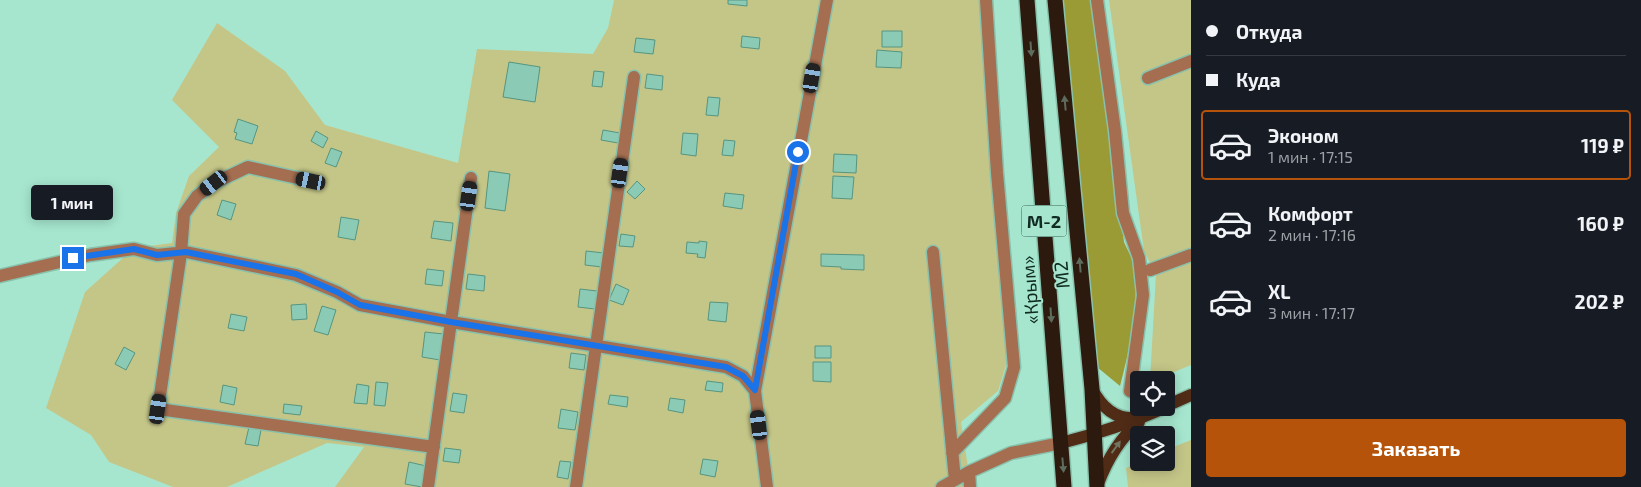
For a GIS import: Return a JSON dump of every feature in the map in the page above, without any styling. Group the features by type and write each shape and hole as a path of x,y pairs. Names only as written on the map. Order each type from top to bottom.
{"highway":[{"name":"«Крым»","path":"1027,0 1064,487"},
{"name":"М2","path":"1055,0 1092,389 1097,487"}],"main road":[{"path":"1092,389 1098,400 1108,410 1120,416 1133,418 1146,416"},
{"path":"1175,402 1191,395"},
{"path":"1061,443 1093,435 1146,416"},
{"path":"1097,487 1107,462 1116,447 1130,430 1146,416"}],"street":[{"path":"766,487 755,390 827,0"},
{"path":"952,453 1005,398 1014,367 997,173 986,0"},
{"path":"1097,0 1116,131 1123,213 1139,258 1143,295 1133,371"},
{"path":"1148,78 1191,61"},
{"path":"576,487 634,77"},
{"path":"311,181 248,167 214,183 197,196 184,214 181,253 158,409 434,448"},
{"path":"428,487 472,178"},
{"path":"0,276 56,262 134,249 157,255 181,253 205,256 296,274 337,292 360,305 451,322 726,367 743,376 755,390"},
{"path":"933,252 955,480"},
{"path":"1150,270 1191,255"},
{"path":"942,487 1011,453 1061,443"},
{"path":"970,472 970,487"}],"green space":[{"path":"614,0 982,0 1007,362 998,391 961,422 971,487 335,487 364,447 327,443 227,487 173,487 109,462 91,435 46,408 85,292 134,248 172,243 176,213 189,176 219,147 172,100 217,23 285,71 325,125 458,163 477,49 593,54 608,28"},
{"path":"1109,0 1191,0 1191,365 1175,372 1151,371 1156,274 1144,251"},
{"path":"1191,440 1191,487 1128,487 1126,468 1130,466 1130,471 1175,471 1175,446"}],"shaded area":[{"path":"1053,0 1092,0 1124,242 1131,256 1135,279 1136,294 1133,325 1120,386 1097,367"}],"building":[{"path":"728,0 747,0 747,6 728,4"},
{"path":"882,31 902,31 902,47 882,47"},
{"path":"742,36 760,38 759,49 741,47"},
{"path":"636,38 655,40 653,54 634,52"},
{"path":"877,50 902,52 901,68 876,67"},
{"path":"509,62 540,67 535,102 503,97"},
{"path":"594,71 604,72 602,87 592,86"},
{"path":"647,74 663,76 662,90 645,88"},
{"path":"708,97 720,98 718,116 706,115"},
{"path":"238,119 258,126 252,144 235,139 237,133 234,132"},
{"path":"603,130 620,133 618,143 601,140"},
{"path":"316,131 328,138 323,148 311,141"},
{"path":"683,133 698,134 696,156 681,154"},
{"path":"724,140 735,141 733,156 722,155"},
{"path":"331,148 342,152 336,167 325,163"},
{"path":"834,154 857,155 856,173 833,172"},
{"path":"489,171 510,174 505,211 485,208"},
{"path":"833,176 854,177 852,199 832,198"},
{"path":"637,181 645,189 635,199 627,192"},
{"path":"725,193 744,195 742,209 723,206"},
{"path":"222,200 236,204 231,220 217,215"},
{"path":"341,217 359,220 355,240 338,237"},
{"path":"434,221 453,223 451,241 431,238"},
{"path":"621,234 635,236 633,247 619,246"},
{"path":"699,241 707,242 705,258 697,257 698,254 686,253 687,242 699,243"},
{"path":"586,251 604,253 602,267 585,265"},
{"path":"821,254 864,255 864,270 821,266"},
{"path":"427,269 444,271 442,286 425,284"},
{"path":"468,274 485,276 484,291 466,289"},
{"path":"616,284 629,290 623,305 609,300"},
{"path":"580,289 597,291 595,309 578,307"},
{"path":"710,302 728,303 726,322 708,320"},
{"path":"306,304 307,319 292,320 291,305"},
{"path":"322,306 336,310 328,335 314,331"},
{"path":"231,314 247,317 244,331 228,328"},
{"path":"425,332 443,334 440,360 422,357"},
{"path":"815,346 831,346 831,358 815,358"},
{"path":"124,347 135,353 126,370 115,364"},
{"path":"571,353 586,355 584,370 569,368"},
{"path":"813,362 831,362 831,382 813,381"},
{"path":"707,381 723,383 722,392 705,390"},
{"path":"376,382 388,383 385,406 374,405"},
{"path":"357,384 369,386 367,404 354,403"},
{"path":"223,385 237,388 234,405 220,402"},
{"path":"453,393 467,395 464,413 450,411"},
{"path":"610,395 628,397 627,407 608,404"},
{"path":"670,398 685,400 683,413 668,410"},
{"path":"284,404 302,406 300,415 283,413"},
{"path":"561,409 578,412 575,430 558,428"},
{"path":"249,427 261,430 258,446 245,444"},
{"path":"445,448 461,450 459,463 443,461"},
{"path":"703,459 718,461 715,477 700,474"},
{"path":"560,461 571,462 568,479 557,477"},
{"path":"409,462 426,466 422,487 405,484"}],"route":[{"path":"73,258 134,249 157,255 186,252 296,274 337,292 360,305 451,322 726,367 743,376 755,390 798,152"}]}
